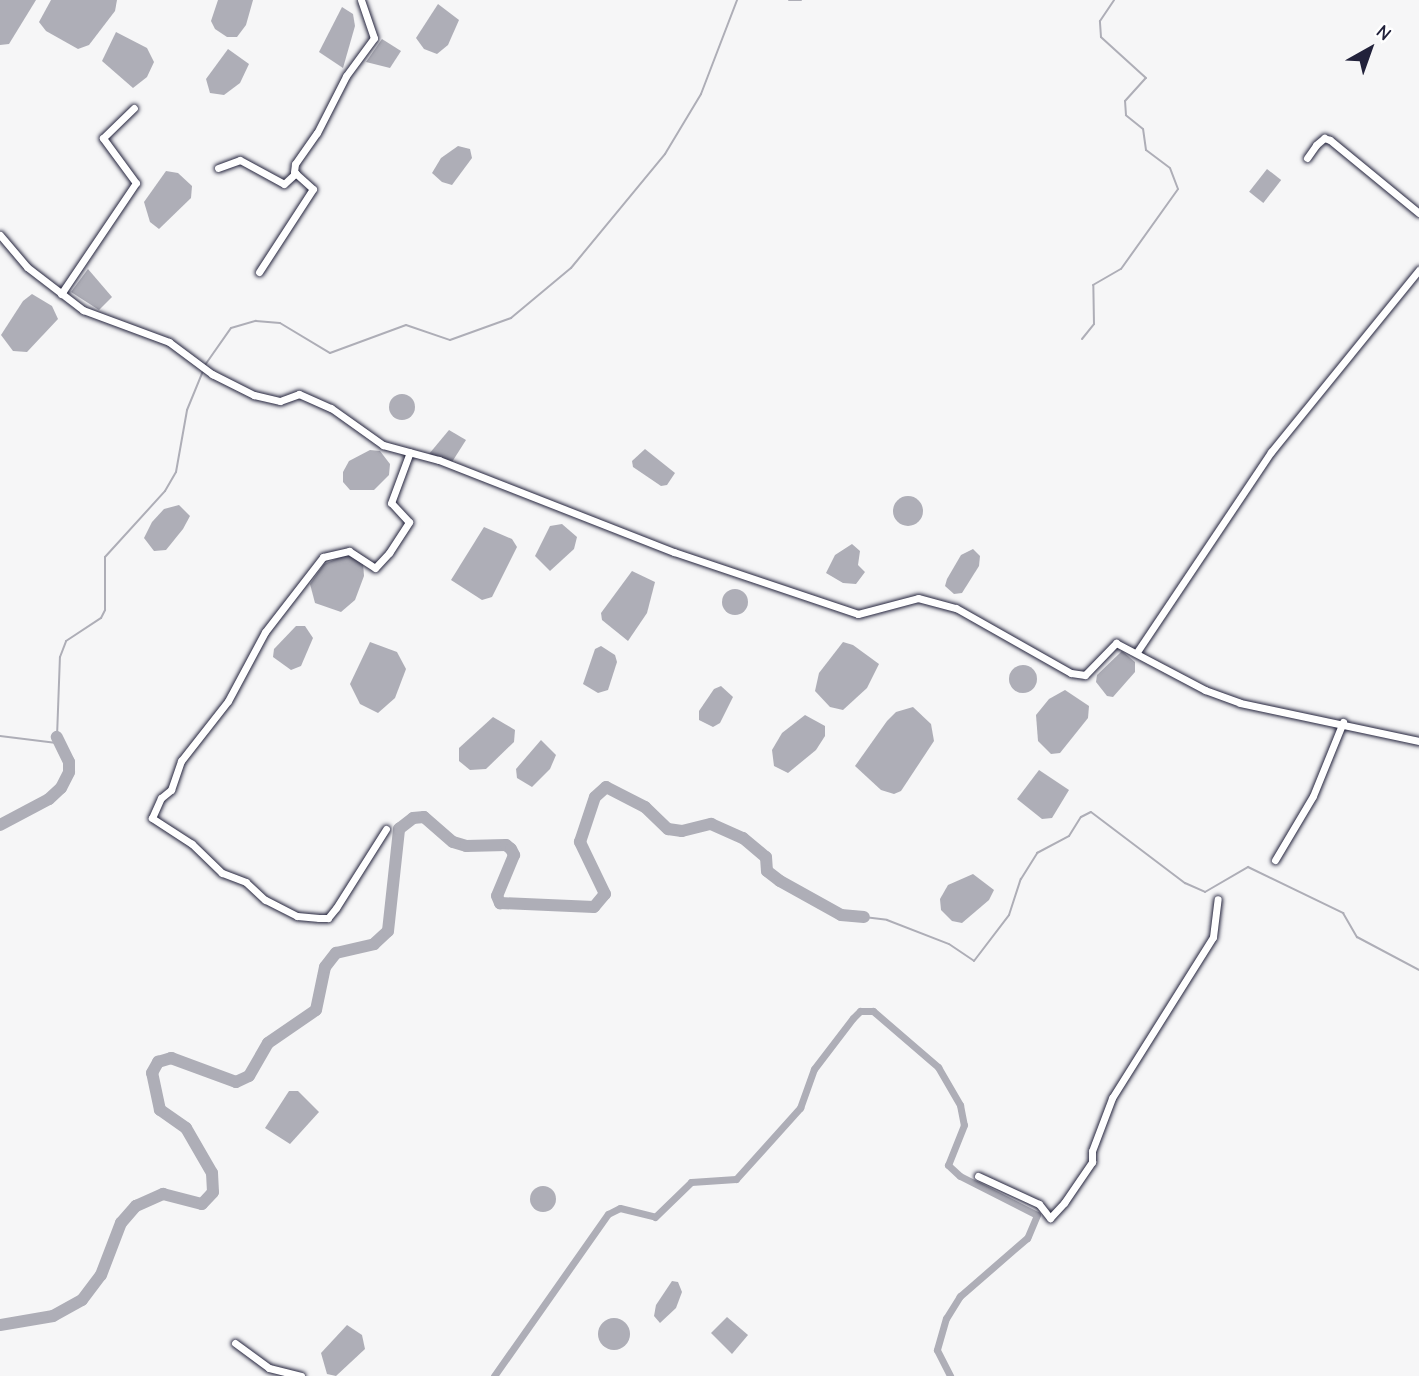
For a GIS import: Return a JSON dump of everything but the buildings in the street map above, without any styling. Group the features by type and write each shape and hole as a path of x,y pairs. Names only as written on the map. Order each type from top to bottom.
{"street":[{"path":"258,272 313,189 296,173 295,164 317,133 332,99 374,38 361,0"},
{"path":"61,294 136,183 103,138 134,108"},
{"path":"1307,158 1324,138 1330,140 1419,213"},
{"path":"218,167 240,160 284,184 296,173"},
{"path":"0,235 27,267 83,310 169,342 212,374 254,395 280,401 299,394 331,408 383,445 410,452 674,552 858,614 918,598 956,608 1071,673 1085,675 1116,643 1205,690 1240,703 1343,722 1419,741"},
{"path":"1137,652 1271,452 1419,270"},
{"path":"386,829 336,908 328,918 319,918 297,916 265,900 246,882 222,873 192,844 152,818 161,798 171,790 181,761 228,701 265,632 327,552 349,551 375,568 389,553 410,522 391,503 410,462 410,452"},
{"path":"1275,860 1312,796 1343,722"},
{"path":"978,1176 1039,1204 1050,1218 1064,1203 1092,1163 1092,1152 1112,1098 1213,937 1218,899"},
{"path":"235,1343 269,1368 301,1376"}],"shaded area":[{"path":"0,0 36,0 9,44 0,45"},
{"path":"51,0 117,0 115,11 89,45 78,49 46,31 39,22"},
{"path":"218,0 253,0 246,25 237,37 227,37 215,29 211,21"},
{"path":"438,4 459,20 448,45 437,54 424,49 416,38"},
{"path":"342,7 353,14 355,26 343,68 319,52"},
{"path":"116,32 147,48 154,62 147,77 133,88 102,61"},
{"path":"382,39 401,51 390,68 366,62"},
{"path":"228,49 249,64 240,83 224,95 210,93 206,79"},
{"path":"458,146 470,149 472,158 452,185 442,182 432,173 441,158"},
{"path":"1267,169 1281,180 1263,203 1249,192"},
{"path":"166,171 178,173 192,186 191,198 159,229 150,222 144,202"},
{"path":"88,269 112,297 99,310 71,292"},
{"path":"32,294 52,306 58,319 27,352 13,351 1,335 23,301"},
{"path":"402,394 411,398 415,407 411,416 402,420 393,416 389,407 393,398"},
{"path":"449,430 466,440 452,462 429,454"},
{"path":"645,449 675,473 667,485 661,486 633,467 632,461"},
{"path":"370,450 380,451 390,464 389,475 374,490 350,490 343,482 343,472 349,461"},
{"path":"908,496 919,500 923,511 919,522 908,526 897,522 893,511 897,500"},
{"path":"179,505 190,516 183,529 166,550 154,551 144,538 152,522 164,509"},
{"path":"562,524 577,537 574,549 550,571 535,556 550,526"},
{"path":"484,527 512,539 517,547 492,597 482,600 451,580"},
{"path":"852,544 860,551 858,565 865,572 856,584 843,583 826,573 835,555"},
{"path":"973,549 980,556 979,566 962,593 954,594 945,586 947,579 961,555"},
{"path":"348,554 363,563 364,576 355,600 341,612 315,603 310,584 324,564"},
{"path":"632,571 655,582 647,613 628,641 602,620 601,613"},
{"path":"735,589 744,593 748,602 744,611 735,615 726,611 722,602 726,593"},
{"path":"296,626 305,626 313,638 301,666 291,670 273,657 274,649"},
{"path":"370,642 397,652 406,669 395,698 378,713 360,704 350,684"},
{"path":"843,642 853,645 879,664 867,688 843,710 830,707 815,691 819,673"},
{"path":"601,646 615,655 617,662 608,690 598,693 583,684 595,649"},
{"path":"1122,651 1135,662 1135,672 1113,697 1107,696 1096,682 1097,675"},
{"path":"1023,665 1033,669 1037,679 1033,689 1023,693 1013,689 1009,679 1013,669"},
{"path":"721,686 733,697 720,723 713,727 699,720 699,711 714,689"},
{"path":"1065,690 1089,706 1088,718 1060,753 1051,754 1038,741 1036,715 1049,699"},
{"path":"913,707 931,724 934,741 901,791 894,794 881,790 855,766 887,721 896,712"},
{"path":"805,715 825,726 825,736 816,750 788,773 774,766 772,750 782,733"},
{"path":"493,717 515,730 514,742 486,769 470,770 459,761 459,748"},
{"path":"541,740 556,755 550,769 532,787 517,778 516,769"},
{"path":"1039,770 1069,790 1052,818 1042,819 1017,799"},
{"path":"973,874 994,890 989,900 962,923 952,921 941,910 940,899 948,885"},
{"path":"289,1091 298,1091 319,1112 290,1144 265,1128"},
{"path":"543,1186 552,1190 556,1199 552,1208 543,1212 534,1208 530,1199 534,1190"},
{"path":"672,1281 678,1282 682,1292 676,1308 660,1323 654,1316 656,1305"},
{"path":"727,1317 748,1335 732,1354 711,1333"},
{"path":"614,1318 626,1322 630,1334 626,1346 614,1350 602,1346 598,1334 602,1322"},
{"path":"347,1325 362,1335 365,1349 336,1376 327,1374 321,1353"}],"waterway":[{"path":"205,365 231,328 256,321 280,323 330,353 406,325 450,340 511,318 571,268 665,154 701,94 737,0"},
{"path":"789,0 801,0"},
{"path":"1082,339 1094,324 1093,285 1121,269 1178,189 1170,168 1146,150 1143,129 1126,115 1125,101 1146,78 1101,37 1100,21 1114,0"},
{"path":"57,737 60,657 66,641 101,618 105,610 105,557 165,491 176,472 187,410 203,371"},
{"path":"0,736 57,743"},
{"path":"0,825 49,799 61,788 69,772 69,762 57,737"},
{"path":"0,1325 53,1316 82,1300 101,1275 121,1223 136,1206 163,1194 202,1204 213,1192 212,1173 186,1128 160,1110 152,1073 158,1062 171,1058 236,1082 249,1076 268,1043 316,1010 325,967 336,953 374,944 388,931 399,829 413,818 424,817 453,842 466,846 506,845 511,849 514,855 497,896 500,903 594,907 605,894 580,842 595,797 606,787 645,807 668,829 682,831 711,824 743,838 766,857 767,871 780,881 841,915 864,917"},
{"path":"864,917 887,920 949,944 974,961 1009,915 1021,879 1037,853 1069,836 1081,817 1091,812 1185,883 1205,892 1248,867 1343,913 1357,937 1419,970"},
{"path":"494,1376 608,1214 620,1208 655,1217 691,1182 736,1179 800,1108 814,1069 860,1011 873,1011 938,1067 960,1105 964,1125 948,1165 960,1176 1037,1215 1027,1238 960,1296 946,1318 937,1350 950,1376"}]}
